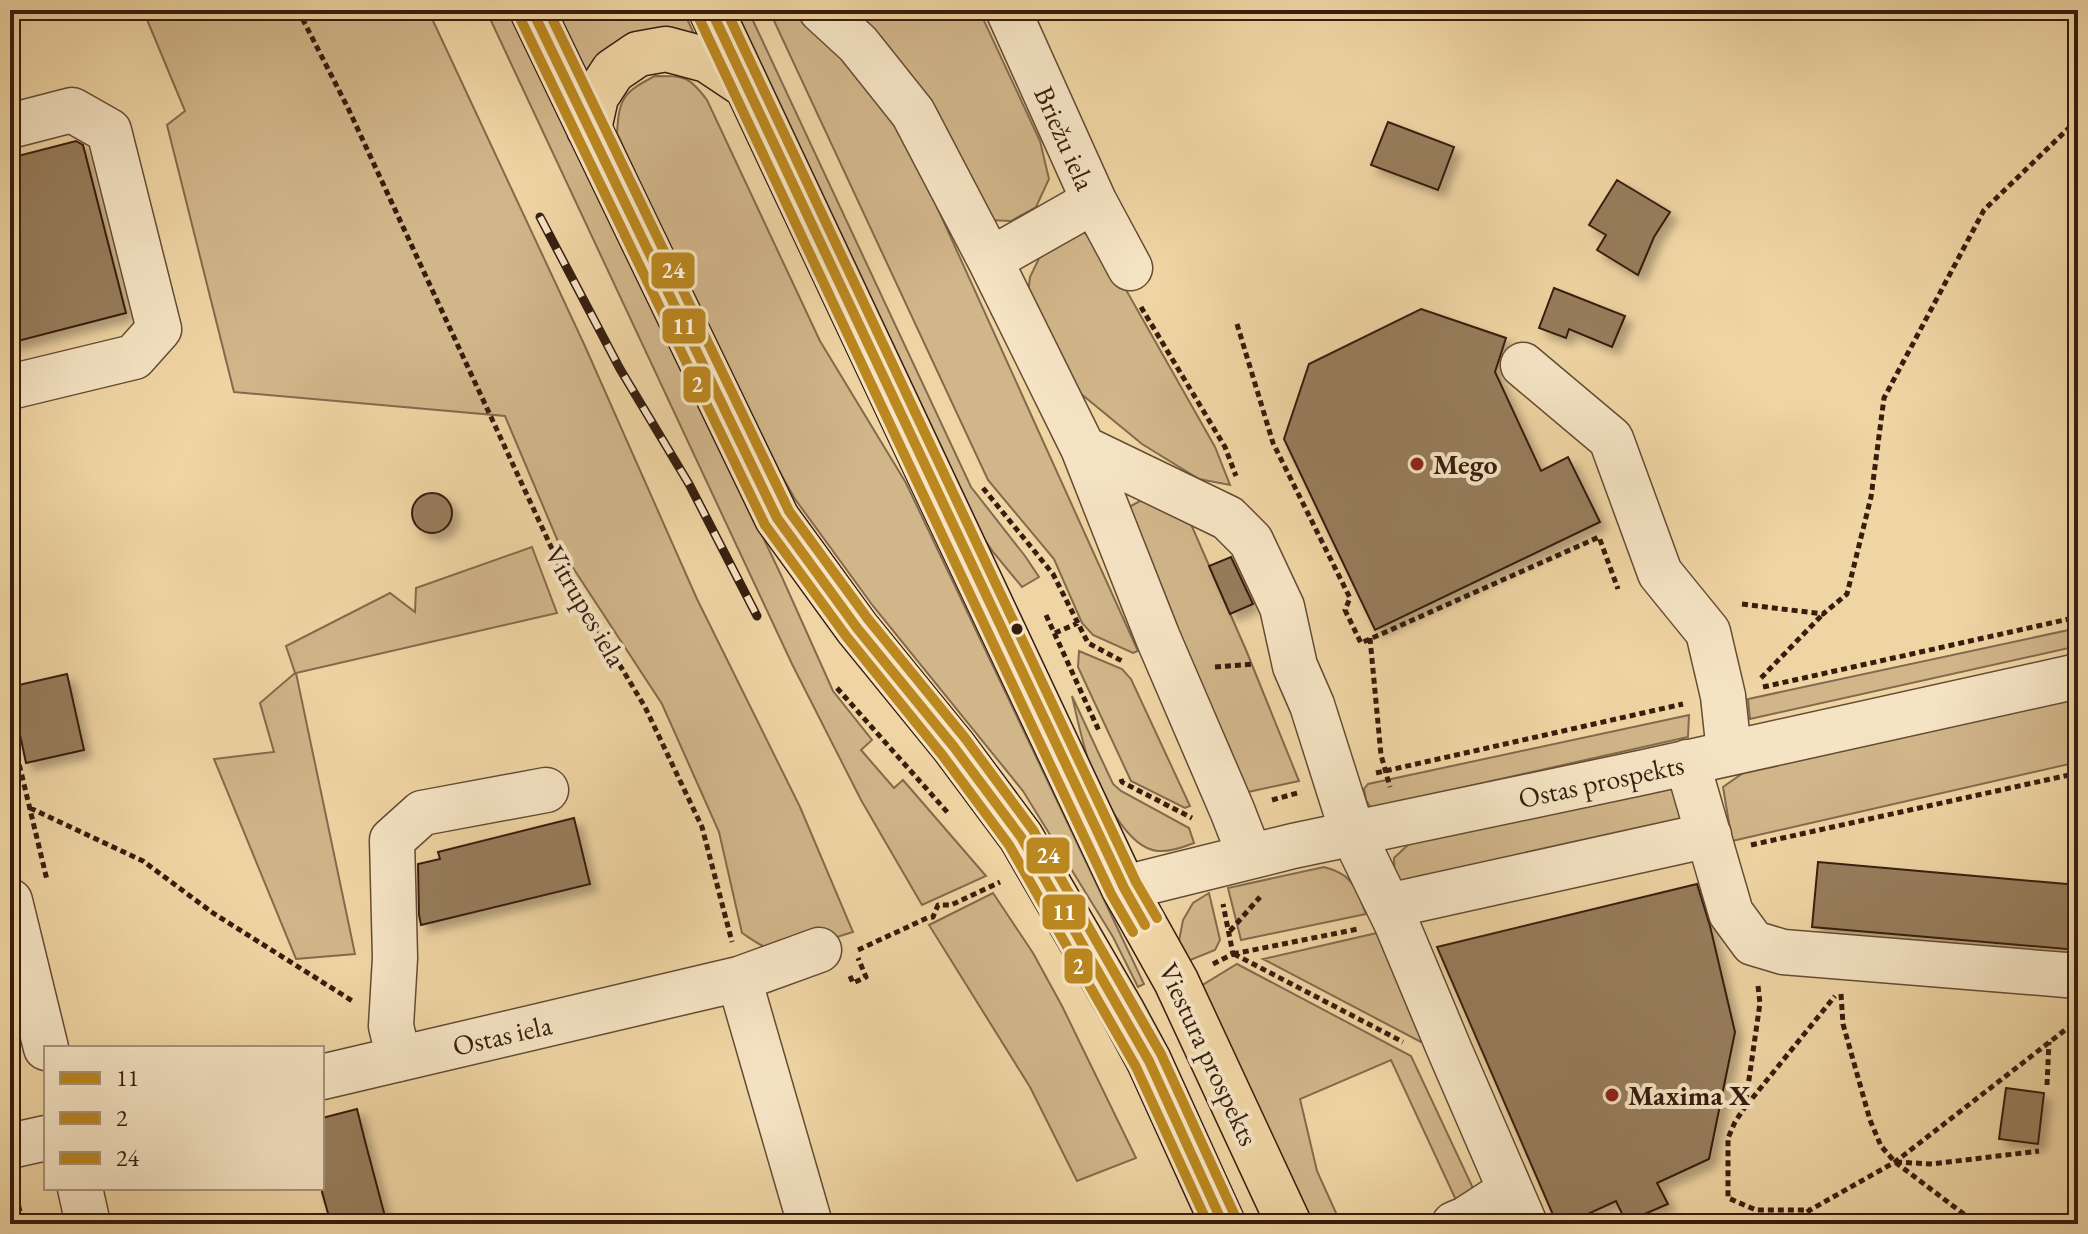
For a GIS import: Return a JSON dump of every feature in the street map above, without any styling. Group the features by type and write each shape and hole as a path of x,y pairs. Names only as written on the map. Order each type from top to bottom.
{"main road":[{"name":"Viestura prospekts","path":"532,10 777,518 857,628 954,747 1008,853 1122,1011 1149,1061 1223,1224"},
{"name":"Viestura prospekts","path":"711,10 1124,888 1176,981 1289,1224"},
{"path":"589,129 596,97 613,71 638,54 666,49 707,60 746,86"}],"street":[{"path":"821,10 858,44 913,113 990,260 1083,448 1158,638 1250,856"},
{"name":"Briežu iela","path":"990,260 1094,201 1008,10"},
{"path":"10,126 72,110 109,131 159,329 134,357 10,387"},
{"path":"1094,201 1130,268"},
{"path":"1523,365 1611,439 1660,573 1708,632 1723,696 1729,752"},
{"path":"1083,448 1228,518 1251,541 1282,607 1295,666 1312,705 1353,834 1392,914 1517,1207 1454,1224"},
{"name":"Ostas prospekts","path":"1124,888 1250,856 2078,676"},
{"path":"1687,762 1731,913 1753,943 1783,952 2078,976"},
{"path":"395,1043 392,840 422,813 546,790"},
{"path":"1392,914 1709,835"},
{"path":"10,901 46,1046"},
{"name":"Ostas iela","path":"324,1076 395,1043 739,979 837,951"},
{"path":"739,979 810,1224"},
{"path":"12,1166 44,1140"},
{"path":"80,1190 88,1224"}],"path":[{"name":"Vitrupes iela","path":"298,10 348,108 559,564 645,707 702,827 728,922 739,979"},
{"path":"1759,679 1847,594 1871,497 1884,398 1984,210 2078,116"},
{"path":"1130,268 1135,297 1225,447 1241,487 1228,518"},
{"path":"1237,324 1273,443 1350,598 1345,610 1361,643 1599,537 1618,589"},
{"path":"975,477 1053,574 1088,643 1125,662"},
{"path":"1742,604 1823,614"},
{"path":"1046,615 1104,742"},
{"path":"1749,690 2078,617"},
{"path":"1055,633 1078,623"},
{"path":"1370,638 1381,755 1386,771"},
{"path":"837,688 951,815"},
{"path":"1374,774 1693,702"},
{"path":"1116,769 1122,782 1187,817 1197,819"},
{"path":"1266,801 1304,791"},
{"path":"30,808 143,861 395,1043"},
{"path":"837,951 933,917 938,905 951,905 1001,882 1008,853"},
{"path":"1392,914 1233,954 1422,1052 1450,1051"},
{"path":"1745,1107 1760,1003 1753,943"},
{"path":"1810,1210 1756,1210 1728,1198 1728,1138 1745,1107 1840,990 1843,1024 1870,1120 1881,1146 1895,1162 1977,1224"},
{"path":"1791,1224 1895,1162 2078,1020"},
{"path":"2047,1085 2049,1042"},
{"path":"1895,1162 1932,1164 2039,1151"},
{"path":"12,1166 23,1224"}],"shaded area":[{"path":"143,10 428,10 584,344 697,599 800,807 853,932 784,950 768,948 742,933 719,832 662,704 562,551 505,416 234,392 167,125 185,111"},
{"path":"486,10 511,10 781,575 833,691 872,740 861,750 894,788 903,780 986,876 922,905 861,800 792,664"},
{"path":"557,10 683,10 695,36 610,47 586,70"},
{"path":"735,10 748,10 971,487 1039,577 1022,587 973,522"},
{"path":"769,10 798,10 889,113 923,176 1138,651 1133,653 1093,635 1082,623 1054,559 988,480"},
{"path":"844,10 979,10 1040,141 1049,179 1036,207 1011,221 988,220"},
{"path":"655,76 686,79 707,100 820,341 906,483 1144,984 1138,987 1113,937 1023,791 873,606 795,499 749,418 617,133 619,111 625,97"},
{"path":"1084,232 1108,258 1215,447 1230,485 1199,479 1142,444 1074,388 1026,311 1030,277 1044,248"},
{"path":"1140,501 1155,501 1187,515 1299,781 1248,792 1123,528 1129,507"},
{"path":"532,547 557,613 296,673 355,954 296,959 214,759 274,752 260,703 295,673 286,646 390,593 415,612 416,588"},
{"path":"2078,628 2078,646 1750,719 1748,699"},
{"path":"1079,651 1122,669 1131,679 1190,806 1185,808 1131,781 1078,667"},
{"path":"1072,696 1113,784 1189,828 1194,843 1158,851 1135,840 1125,829 1093,773"},
{"path":"2078,697 2078,762 1732,841 1723,787 1746,771"},
{"path":"1689,715 1688,737 1371,808 1366,800 1364,789 1368,784"},
{"path":"1679,784 1682,829 1408,888 1395,872 1394,858 1410,843"},
{"path":"1324,867 1348,878 1366,914 1241,940 1228,888"},
{"path":"993,893 1033,953 1062,1006 1136,1158 1077,1181 1030,1087 929,925"},
{"path":"1209,893 1220,940 1215,950 1188,961 1179,941 1183,920 1193,903"},
{"path":"1377,933 1425,1039 1421,1042 1263,959"},
{"path":"1237,964 1411,1056 1472,1186 1473,1197 1466,1202 1455,1198 1391,1060 1300,1099 1317,1171 1341,1224 1312,1224 1201,986"}],"building":[{"path":"1388,122 1454,147 1438,190 1371,165"},
{"path":"76,141 83,145 126,313 10,343 10,158"},
{"path":"1617,180 1670,212 1654,237 1638,275 1597,250 1606,235 1589,225"},
{"path":"1554,288 1625,316 1612,347 1569,329 1566,338 1539,328"},
{"name":"Mego","path":"1421,309 1506,338 1495,372 1541,471 1568,457 1600,522 1375,630 1284,439 1309,364"},
{"path":"432,493 446,499 452,513 446,527 432,533 418,527 412,513 418,499"},
{"path":"1231,557 1253,604 1230,614 1209,566"},
{"path":"67,674 84,750 26,763 10,687"},
{"path":"574,818 590,884 421,925 418,864 440,859 438,852"},
{"path":"1818,862 2078,885 2078,950 1812,927"},
{"name":"Maxima X","path":"1697,884 1735,1032 1709,1159 1657,1183 1668,1204 1626,1222 1616,1201 1566,1224 1557,1224 1437,947"},
{"path":"2006,1088 2044,1093 2038,1144 1999,1139"},
{"path":"357,1109 387,1224 331,1224 322,1192 324,1117"}],"railway":[{"path":"540,217 620,369 689,484 757,616"}],"transit line":[{"name":"11","path":"532,10 777,518 857,628 954,747 1021,837 1149,1061 1223,1224"},
{"name":"24","path":"548,10 789,511 868,619 965,738 1033,830 1161,1054 1236,1218"},
{"name":"11","path":"711,10 1124,888 1145,925"},
{"name":"24","path":"726,10 1136,882 1157,918"},
{"name":"2","path":"519,16 765,525 846,636 943,756 1009,845 1136,1067 1208,1224"},
{"name":"2","path":"698,16 1111,894 1133,932"}],"place":[{"name":"Mego","path":"1417,464"},
{"name":"Maxima X","path":"1612,1095"}]}
